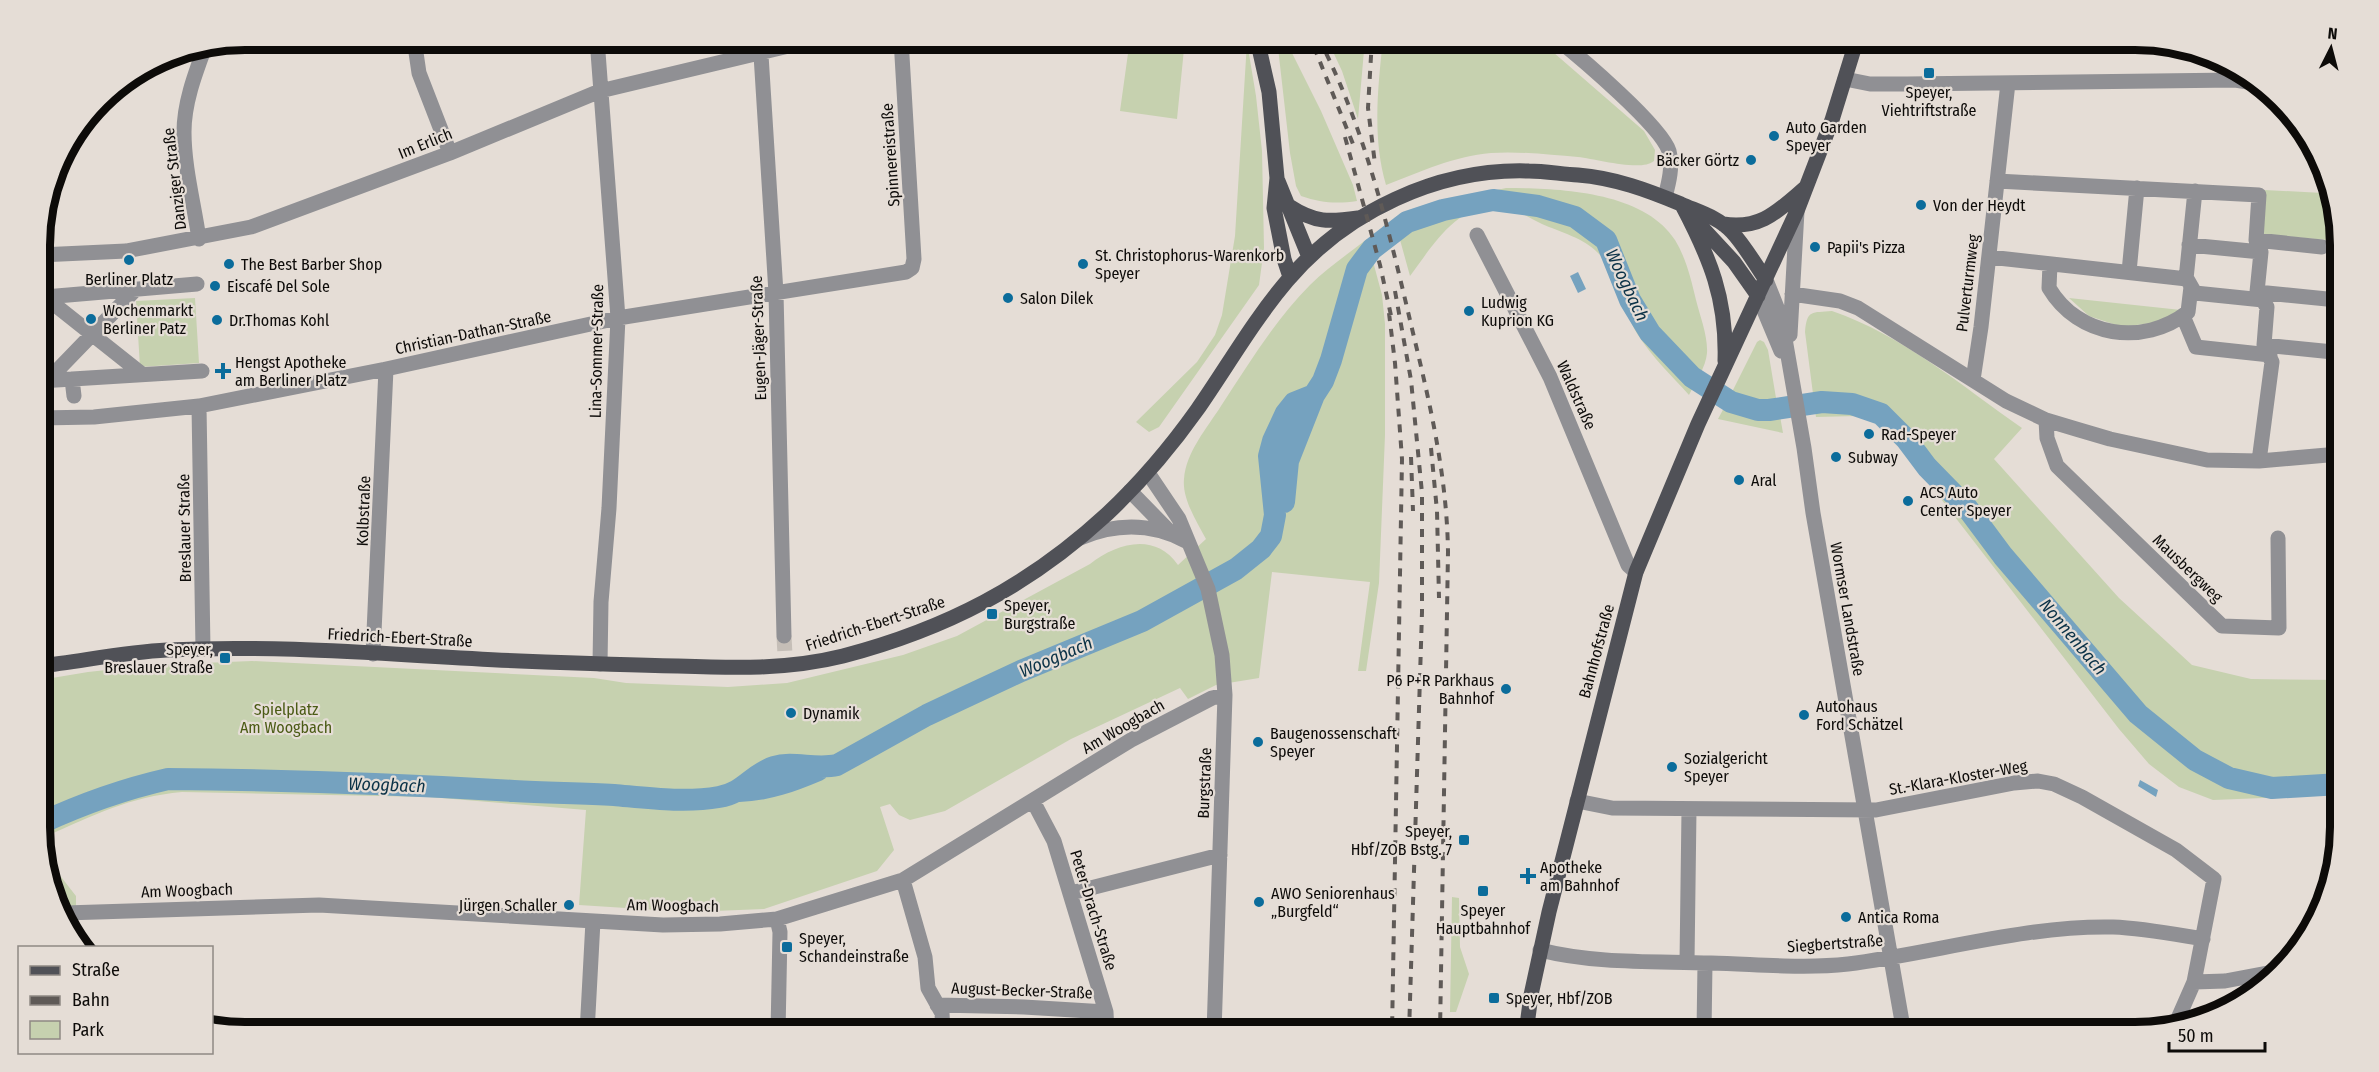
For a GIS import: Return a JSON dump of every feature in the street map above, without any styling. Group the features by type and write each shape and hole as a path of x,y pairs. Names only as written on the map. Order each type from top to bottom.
{"main road":[{"path":"1259,50 1269,92 1277,178 1274,208 1290,277"},
{"path":"1758,296 1808,186 1854,50"},
{"name":"Friedrich-Ebert-Straße","path":"50,665 160,650 253,648 600,664 750,668 786,661 846,655 945,622 1027,579 1079,538 1148,473 1195,412 1290,277 1309,257 1358,218 1398,196 1448,181 1492,172 1526,171 1588,176 1623,182 1665,196 1703,212 1723,224 1738,240 1766,280"},
{"path":"1277,178 1309,257"},
{"path":"1723,224 1748,225 1760,222 1808,186"},
{"path":"1682,204 1704,248 1715,279 1723,317 1722,372"},
{"name":"Friedrich-Ebert-Straße","path":"1682,204 1734,262 1758,296"},
{"path":"1289,206 1317,220 1358,218"},
{"name":"Bahnhofstraße","path":"1528,1022 1540,950 1636,572 1653,527 1705,409 1758,296"}],"street":[{"path":"415,50 418,73 450,153"},
{"name":"Lina-Sommer-Straße","path":"598,50 618,318 609,508 601,602 600,664"},
{"name":"Im Erlich","path":"50,254 126,251 251,227 450,153 600,91 746,50"},
{"name":"Eugen-Jäger-Straße","path":"760,50 776,293 784,636"},
{"name":"Spinnereistraße","path":"901,50 914,259 912,268"},
{"path":"1569,50 1661,136 1670,159 1670,175 1665,196"},
{"name":"Danziger Straße","path":"199,238 184,134 186,112 195,71 202,54"},
{"path":"1845,79 1870,84 2238,80"},
{"name":"Pulverturmweg","path":"1973,380 2008,83"},
{"path":"1997,181 2259,195 2260,296 2267,307 2267,350 2271,362 2259,461"},
{"path":"2128,272 2137,188"},
{"path":"2050,264 2049,288 2051,292 2070,313 2088,325 2106,331 2136,333 2156,329 2183,316 2188,312 2189,244 2195,191"},
{"path":"1789,368 1797,212"},
{"name":"Waldstraße","path":"1477,235 1550,377 1628,565 1636,572"},
{"path":"2189,244 2322,247"},
{"path":"1989,257 2128,272 2190,286 2260,296 2327,299"},
{"name":"Christian-Dathan-Straße","path":"50,418 94,417 200,406 386,369 618,318 906,272 912,268"},
{"name":"Wormser Landstraße","path":"1766,280 1784,333 1800,423 1812,513 1902,1022"},
{"path":"50,295 197,284"},
{"path":"50,374 136,289"},
{"path":"1792,294 1840,301 1858,308 2006,401 2046,420 2110,439 2192,458 2227,462 2330,455"},
{"name":"Wormser Landstraße","path":"1758,296 1789,368"},
{"path":"50,302 142,374"},
{"path":"2183,316 2196,347 2330,352"},
{"name":"Kolbstraße","path":"373,654 378,591 386,369"},
{"path":"50,380 202,371"},
{"path":"72,379 74,396"},
{"name":"Breslauer Straße","path":"200,406 203,649"},
{"name":"Mausbergweg","path":"2046,420 2047,438 2056,466 2222,626 2279,628 2278,538"},
{"name":"Burgstraße","path":"1148,473 1179,519 1184,542 1211,600 1222,655 1225,695 1214,1022"},
{"name":"Burgstraße","path":"1130,491 1184,542"},
{"path":"1079,538 1102,531 1135,526 1184,542"},
{"name":"Am Woogbach","path":"70,913 319,905 687,926 777,919 903,880 1131,740 1212,698 1225,695"},
{"name":"St.-Klara-Kloster-Weg","path":"1865,810 2014,783 2038,781 2054,784 2127,820 2176,850 2214,879 2194,982 2179,1017"},
{"name":"Peter-Drach-Straße","path":"1033,801 1054,841 1071,892 1106,1012 1106,1022"},
{"path":"1577,801 1612,808 1865,810"},
{"path":"1687,962 1689,810"},
{"path":"1071,892 1220,855"},
{"path":"903,880 924,957 928,988 942,1013 942,1022"},
{"path":"777,919 780,932 778,1022"},
{"path":"588,1022 593,921"},
{"name":"Siegbertstraße","path":"1540,950 1566,956 1607,959 1825,965 1892,957 2059,930 2112,927 2203,939"},
{"path":"1704,1022 1705,963"},
{"path":"2194,982 2225,981 2263,974"},
{"name":"August-Becker-Straße","path":"937,1005 1106,1012"}],"green space":[{"path":"1128,50 1184,50 1177,119 1120,111"},
{"path":"1247,50 1248,50 1262,151 1264,248 1259,285 1159,427 1149,432 1136,422 1197,362 1215,335 1222,315 1235,236"},
{"path":"1278,50 1290,50 1321,111 1353,185 1357,201 1336,203 1301,196 1296,186"},
{"path":"1332,50 1364,50 1358,119 1342,71"},
{"path":"1382,50 1551,50 1644,131 1655,150 1654,161 1648,164 1629,165 1578,157 1491,153 1450,161 1386,185 1379,149 1378,94"},
{"path":"1506,188 1550,189 1598,196 1622,202 1643,211 1661,224 1675,240 1685,261 1706,340 1705,364 1689,395 1656,359 1638,335 1616,282 1598,253 1579,239 1517,211 1491,206 1476,209 1463,216 1439,238 1410,276 1394,218 1443,202"},
{"path":"2264,190 2323,193 2327,240 2261,234"},
{"name":"Spielplatz Am Woogbach","path":"1367,239 1382,295 1385,324 1385,435 1379,583 1366,671 1358,671 1370,582 1272,572 1259,678 1216,685 1188,699 1180,688 1071,739 945,811 910,820 899,815 890,804 880,807 894,850 877,871 764,909 689,912 579,905 586,810 429,797 182,792 163,794 128,803 96,814 50,835 50,678 153,665 252,661 594,678 626,683 728,687 787,683 903,655 957,636 1124,546 1135,544 1158,548 1178,565 1206,539 1191,510 1184,487 1189,459 1198,441 1285,313 1330,267"},
{"path":"195,298 199,363 140,367 136,301"},
{"path":"2069,298 2181,310 2158,322 2122,327 2089,316"},
{"path":"1832,311 1858,321 1907,347 2022,428 1994,459 2119,598 2192,665 2251,679 2330,680 2330,795 2213,800 2179,787 2149,764 2119,729 1883,424 1857,416 1816,417 1805,332 1807,319 1815,312"},
{"path":"1760,340 1764,342 1768,350 1777,404 1758,405 1730,396"},
{"path":"1725,406 1758,415 1780,416 1783,433 1718,419"},
{"path":"51,849 58,873 76,896 76,917 72,917 64,902 56,878"},
{"path":"1452,897 1459,898 1460,947 1469,974 1456,1012 1450,1012"}],"water":[{"path":"1578,272 1586,289 1578,293 1570,276"},
{"path":"2140,780 2158,790 2156,797 2138,786"}],"waterway":[{"name":"Woogbach","path":"50,819 135,787 168,779 385,784 693,800 728,795 742,788 766,770 781,765 821,767 837,765 927,715 1021,671 1142,621 1236,569 1261,549 1271,536 1275,515 1269,456 1273,441 1286,413 1294,403 1314,395 1323,381 1357,269 1372,249 1407,222 1443,210 1493,200 1538,206 1575,217 1606,240 1630,300 1650,333 1692,377 1731,402 1758,410 1822,402 1852,404 1881,414 1906,439 1927,467 1968,509 2003,556 2138,714 2195,760 2229,778 2272,788 2330,785"},
{"name":"Woogbach","path":"1284,502 1288,461 1314,395"},
{"name":"Woogbach","path":"739,791 780,784 818,770"}],"tunnel":[{"path":"784,636 785,655"}],"railway":[{"path":"1315,50 1353,144"},
{"path":"1324,50 1351,111 1376,185 1426,390 1445,497 1448,552 1440,1022"},
{"path":"1371,50 1368,108 1375,164"},
{"path":"1345,137 1380,265 1392,320"},
{"path":"1395,291 1411,380 1422,493 1422,612 1409,1022"},
{"path":"1389,313 1402,459 1392,1022"},
{"path":"1431,448 1437,511 1439,598"},
{"path":"1411,457 1413,511"}],"place":[{"name":"Speyer, Viehtriftstraße","path":"1929,73"},
{"name":"Auto Garden Speyer","path":"1774,136"},
{"name":"Bäcker Görtz","path":"1751,160"},
{"name":"Von der Heydt","path":"1921,205"},
{"name":"Papii's Pizza","path":"1815,247"},
{"name":"Berliner Platz","path":"129,260"},
{"name":"The Best Barber Shop","path":"229,264"},
{"name":"St. Christophorus-Warenkorb Speyer","path":"1083,264"},
{"name":"Eiscafé Del Sole","path":"215,286"},
{"name":"Salon Dilek","path":"1008,298"},
{"name":"Ludwig Kuprion KG","path":"1469,311"},
{"name":"Wochenmarkt Berliner Patz","path":"91,319"},
{"name":"Dr.Thomas Kohl","path":"217,320"},
{"name":"Hengst Apotheke am Berliner Platz","path":"223,371"},
{"name":"Rad-Speyer","path":"1869,434"},
{"name":"Subway","path":"1836,457"},
{"name":"Aral","path":"1739,480"},
{"name":"ACS Auto Center Speyer","path":"1908,501"},
{"name":"Speyer, Burgstraße","path":"992,614"},
{"name":"Speyer, Breslauer Straße","path":"225,658"},
{"name":"P6 P+R Parkhaus Bahnhof","path":"1506,689"},
{"name":"Dynamik","path":"791,713"},
{"name":"Autohaus Ford Schätzel","path":"1804,715"},
{"name":"Baugenossenschaft Speyer","path":"1258,742"},
{"name":"Sozialgericht Speyer","path":"1672,767"},
{"name":"Speyer, Hbf/ZOB Bstg. 7","path":"1464,840"},
{"name":"Apotheke am Bahnhof","path":"1528,876"},
{"name":"Speyer Hauptbahnhof","path":"1483,891"},
{"name":"AWO Seniorenhaus „Burgfeld“","path":"1259,902"},
{"name":"Jürgen Schaller","path":"569,905"},
{"name":"Antica Roma","path":"1846,917"},
{"name":"Speyer, Schandeinstraße","path":"787,947"},
{"name":"Speyer, Hbf/ZOB","path":"1494,998"}],"water label":[{"name":"Nonnenbach","path":"2073,637"}]}
